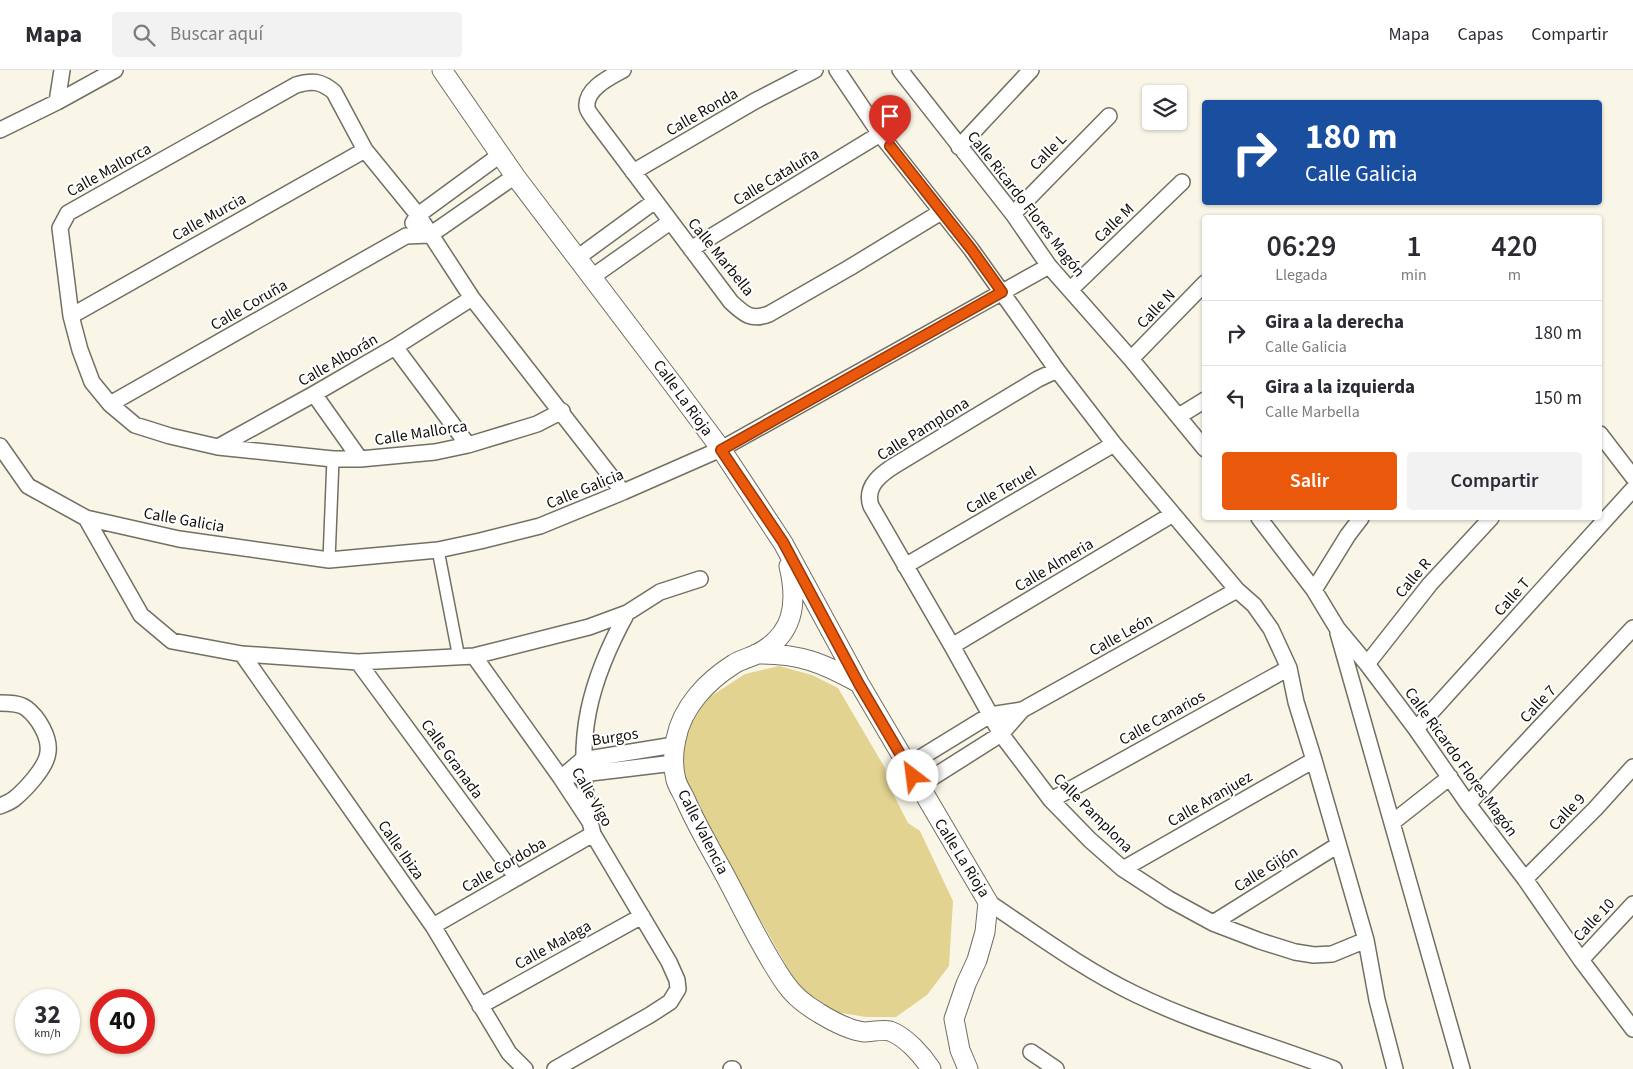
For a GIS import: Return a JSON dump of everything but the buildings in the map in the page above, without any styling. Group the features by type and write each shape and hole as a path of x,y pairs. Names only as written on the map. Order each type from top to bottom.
{"street":[{"path":"56,102 62,70"},
{"path":"0,130 115,70"},
{"name":"Calle La Rioja","path":"442,70 515,176 721,450 783,542 859,684 988,902 1076,961 1135,994 1206,1024 1334,1069"},
{"name":"Calle Marbella","path":"622,70 601,83 588,98 587,107 593,118 731,302 745,314 752,317 769,314 941,212"},
{"name":"Calle Ronda","path":"633,172 755,101 815,70"},
{"path":"837,70 880,134 972,250 1114,444 1237,590 1254,605 1271,628 1290,668 1296,702 1366,940 1377,1000 1395,1069"},
{"path":"959,147 1032,70"},
{"name":"Calle Ricardo Flores Magón","path":"905,73 959,147 1013,214 1049,266 1071,288 1132,359 1202,445"},
{"name":"Calle Mallorca","path":"562,411 537,424 468,445 436,452 360,459 333,459 218,447 170,436 135,425 110,404 92,382 80,350 71,316 60,228 68,214 93,199 296,85 306,82 319,82 334,92 365,150 418,215 472,298 562,411 624,492"},
{"name":"Calle L","path":"1013,214 1109,116"},
{"name":"Calle Cataluña","path":"691,249 880,134"},
{"name":"Calle Murcia","path":"71,316 365,150"},
{"path":"406,236 418,215 500,155"},
{"name":"Calle Coruña","path":"110,404 406,236 430,234 515,176"},
{"name":"Calle M","path":"1071,288 1182,182"},
{"path":"577,258 655,201"},
{"path":"592,277 670,222"},
{"name":"Calle Galicia","path":"0,446 28,486 86,518 179,539 329,560 438,550 540,526 721,450 1049,266"},
{"name":"Calle N","path":"1132,359 1202,286"},
{"name":"Calle Alborán","path":"218,447 395,347 472,298"},
{"path":"395,347 468,445"},
{"name":"Calle Pamplona","path":"1058,370 1038,379 886,471 870,489 868,500 871,506 1001,734 1050,800 1090,840 1123,869 1213,923 1260,942 1295,952 1314,955 1332,954 1366,940"},
{"path":"314,394 360,459"},
{"path":"1179,416 1202,402"},
{"path":"1602,437 1633,477"},
{"name":"Calle Teruel","path":"905,566 1114,444"},
{"path":"329,560 333,459"},
{"name":"Calle T","path":"1416,729 1633,489"},
{"name":"Calle Almeria","path":"952,646 1173,514"},
{"path":"86,518 141,614 172,641 242,654 358,662 474,656 589,627 627,614 660,592 700,579"},
{"name":"Calle Ricardo Flores Magón","path":"1261,520 1314,590 1337,628 1416,729 1468,804 1525,879 1580,960 1633,1029"},
{"path":"1314,590 1359,520"},
{"name":"Calle R","path":"1367,664 1430,584 1489,520"},
{"path":"674,754 678,728 697,696 708,683 736,663 756,654 778,638 789,622 793,612 794,591 783,542"},
{"path":"438,550 459,658"},
{"name":"Calle León","path":"918,786 1001,734 1022,710 1237,590"},
{"path":"592,828 583,767 590,701 611,642 627,614"},
{"path":"1337,628 1462,1069"},
{"name":"Calle 7","path":"1468,804 1633,628"},
{"name":"Calle Ibiza","path":"242,654 433,926 509,1053 524,1069"},
{"path":"756,654 791,655 807,659 829,667 859,684"},
{"name":"Calle Vigo","path":"474,656 561,778 669,962 677,980 678,989 670,1002 555,1069"},
{"name":"Calle Granada","path":"358,662 517,878"},
{"name":"Calle Canarios","path":"1050,800 1290,668"},
{"path":"0,702 26,708 44,731 48,752 45,764 19,794 0,806"},
{"name":"Calle León","path":"907,766 990,715 1022,710"},
{"name":"Burgos","path":"561,778 583,767 674,754"},
{"name":"Calle Valencia","path":"674,754 676,781 689,808 786,985 804,1003 842,1026 863,1032 889,1031 906,1041 931,1069"},
{"name":"Calle Aranjuez","path":"1123,869 1314,760"},
{"name":"Calle 9","path":"1525,879 1595,809 1633,767"},
{"path":"1393,822 1450,777"},
{"name":"Calle Cordoba","path":"433,926 517,878 592,828"},
{"name":"Calle Gijón","path":"1213,923 1338,845"},
{"path":"968,1069 960,1050 954,1019 966,984 978,960 985,932 988,902"},
{"name":"Calle 10","path":"1580,960 1633,904"},
{"name":"Calle Malaga","path":"480,1006 642,916"},
{"path":"1031,1052 1056,1069"}],"shaded area":[{"path":"779,666 812,675 838,688 885,768 886,780 908,823 920,831 953,901 949,966 927,995 896,1017 866,1017 829,1011 799,988 680,777 679,733 705,700 745,674"}],"route":[{"path":"890,146 972,250 1002,292 721,450 783,542 859,684 913,776"}]}
